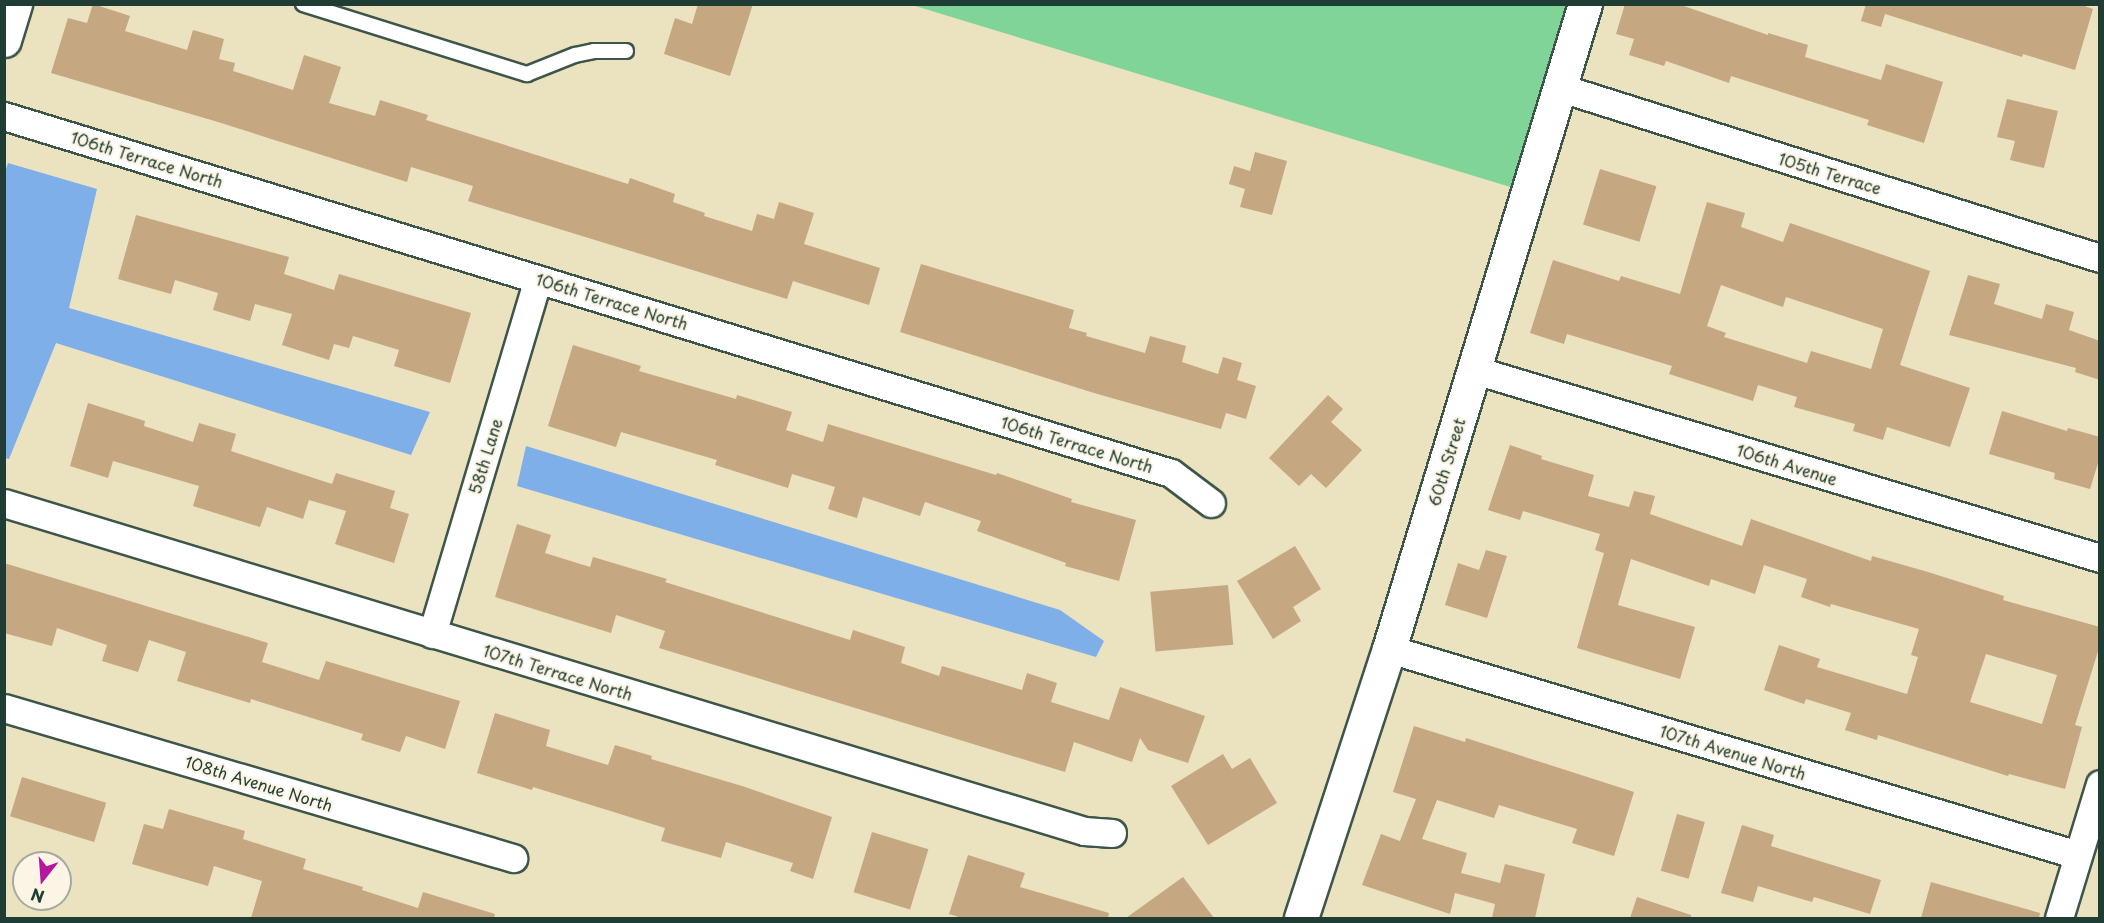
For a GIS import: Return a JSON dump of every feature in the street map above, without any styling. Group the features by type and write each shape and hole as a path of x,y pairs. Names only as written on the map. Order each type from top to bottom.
{"street":[{"path":"4,40 15,4"},
{"name":"60th Street","path":"1301,918 1389,649 1585,4"},
{"name":"105th Terrace","path":"1561,88 2100,258"},
{"name":"106th Terrace North","path":"4,116 1171,473 1211,503"},
{"name":"58th Lane","path":"432,633 538,279"},
{"name":"106th Avenue","path":"1475,370 2100,558"},
{"name":"107th Terrace North","path":"4,503 1084,831 1112,833"},
{"name":"107th Avenue North","path":"1389,649 2078,855"},
{"name":"108th Avenue North","path":"4,708 513,858"},
{"path":"2059,918 2100,783"}],"lane":[{"path":"303,4 527,74 575,55 594,51 626,51"}],"green space":[{"path":"912,5 1572,5 1517,189"}],"water":[{"path":"8,163 97,189 69,308 430,412 411,455 56,343 9,459 5,458 4,175"},
{"path":"526,446 1060,610 1104,641 1096,657 517,486"}],"building":[{"path":"93,4 130,16 125,31 187,50 193,30 224,39 219,59 235,63 233,71 293,90 304,55 341,67 329,103 375,116 380,100 428,115 426,120 628,184 630,178 675,194 673,202 705,213 704,216 752,231 757,214 774,219 779,202 814,213 804,244 880,268 869,305 793,281 787,299 468,201 473,186 411,167 407,182 218,122 51,73 68,18 87,23"},
{"path":"698,4 753,4 730,76 664,54 675,18 692,24"},
{"path":"1625,4 1678,4 1768,35 1768,33 1808,45 1805,57 1881,80 1886,64 1943,82 1924,143 1867,125 1869,120 1731,76 1729,83 1666,61 1664,66 1629,55 1634,39 1616,34"},
{"path":"1866,4 2079,4 2093,9 2075,70 2023,54 2022,57 1885,14 1881,27 1861,21"},
{"path":"2007,99 2058,111 2044,168 2010,160 2015,141 1997,137"},
{"path":"1255,152 1287,161 1272,215 1240,207 1245,189 1229,184 1234,166 1250,171"},
{"path":"1600,169 1656,186 1639,242 1583,224"},
{"path":"1707,202 1745,213 1741,227 1783,242 1790,223 1930,271 1900,365 1970,388 1950,447 1887,427 1883,440 1853,431 1855,424 1794,407 1797,397 1758,385 1753,401 1669,374 1672,366 1567,334 1564,344 1530,333 1553,260 1619,281 1621,276 1680,294","holes":["1721,285 1783,307 1786,297 1883,329 1871,369 1811,351 1807,363 1724,337 1726,333 1707,326"]},
{"path":"136,215 289,257 284,274 334,290 339,274 471,313 450,383 394,366 399,350 353,336 349,348 334,344 329,360 282,345 292,314 255,304 250,321 213,310 218,293 175,280 171,294 118,279"},
{"path":"921,264 1074,310 1069,328 1087,333 1086,336 1145,353 1150,336 1186,346 1182,362 1218,374 1223,357 1242,363 1237,380 1256,386 1246,419 1226,413 1221,429 1094,393 900,332"},
{"path":"1968,275 2000,284 1994,304 2042,319 2046,304 2074,312 2069,330 2100,341 2100,380 2075,372 2076,368 1949,335"},
{"path":"573,345 641,366 639,371 736,399 737,395 792,412 786,430 823,442 828,424 996,475 997,473 1072,499 1071,502 1136,520 1119,581 1065,566 1066,563 977,531 981,521 925,502 920,516 863,497 857,518 828,509 835,487 792,474 788,488 715,465 717,460 621,432 616,447 548,426"},
{"path":"1328,395 1343,409 1331,422 1362,450 1326,488 1311,474 1299,486 1269,458"},
{"path":"88,403 145,421 144,426 193,442 199,423 236,434 231,451 332,484 336,473 395,491 390,508 409,514 394,563 335,544 346,511 309,500 303,519 267,507 260,527 193,506 199,486 113,461 108,478 70,466"},
{"path":"2002,411 2067,431 2068,428 2100,437 2100,457 2090,489 2054,479 2055,473 1989,454"},
{"path":"1510,445 1542,456 1541,459 1594,475 1588,496 1629,507 1634,491 1655,496 1650,514 1742,546 1751,519 1871,561 1872,556 1928,572 2004,596 2003,600 2100,627 2100,645 2075,725 2082,727 2065,789 2009,774 2008,776 1878,735 1877,740 1845,730 1851,713 1806,699 1804,704 1764,690 1779,645 1820,659 1817,667 1907,694 1918,657 1911,655 1919,629 1831,604 1830,607 1801,597 1807,579 1764,565 1755,594 1711,579 1709,586 1631,559 1618,605 1695,627 1680,679 1577,648 1604,553 1595,550 1600,534 1523,511 1520,520 1488,510","holes":["1986,654 2057,675 2042,724 1970,702"]},
{"path":"517,524 551,535 545,553 590,567 593,557 667,579 665,582 850,640 853,630 905,647 901,663 939,676 942,666 1022,690 1027,673 1057,683 1051,702 1109,720 1120,687 1205,716 1188,763 1148,750 1140,738 1132,762 1074,742 1065,772 659,648 665,631 616,615 611,633 495,597"},
{"path":"1295,546 1321,589 1293,607 1301,621 1273,639 1237,581"},
{"path":"1486,550 1507,556 1487,618 1445,605 1458,563 1479,570"},
{"path":"4,563 268,643 262,662 319,680 326,661 460,701 445,749 406,736 400,752 361,740 363,734 251,699 250,703 177,681 186,652 149,640 138,672 102,661 107,645 57,628 52,646 4,633"},
{"path":"1228,585 1233,645 1156,652 1150,592"},
{"path":"495,713 550,730 546,746 608,765 615,745 652,756 651,759 742,786 832,817 813,879 790,871 793,863 726,842 721,858 661,841 665,828 533,787 532,790 477,773"},
{"path":"1414,726 1465,742 1466,738 1634,792 1614,856 1572,843 1577,829 1499,805 1494,818 1437,800 1422,839 1467,853 1461,873 1500,883 1505,864 1545,874 1535,918 1492,918 1495,904 1455,893 1450,914 1362,885 1381,834 1400,841 1416,799 1393,792"},
{"path":"1223,754 1232,769 1250,758 1277,803 1208,845 1171,786"},
{"path":"22,777 106,803 94,842 10,816"},
{"path":"169,809 245,831 243,839 306,859 303,869 363,887 362,890 418,908 423,892 495,914 494,918 251,918 262,881 214,866 208,886 132,864 144,824 163,829"},
{"path":"1677,814 1705,822 1689,879 1661,871"},
{"path":"1742,825 1774,835 1771,846 1881,880 1870,914 1814,897 1812,902 1758,886 1753,902 1721,893"},
{"path":"872,832 928,849 910,909 854,892"},
{"path":"968,855 1025,873 1020,887 1109,913 1108,918 962,918 949,914"},
{"path":"1183,877 1214,918 1126,918"},
{"path":"1931,882 2040,913 2039,918 1921,918"},
{"path":"1637,897 1691,915 1691,918 1630,918"}]}
